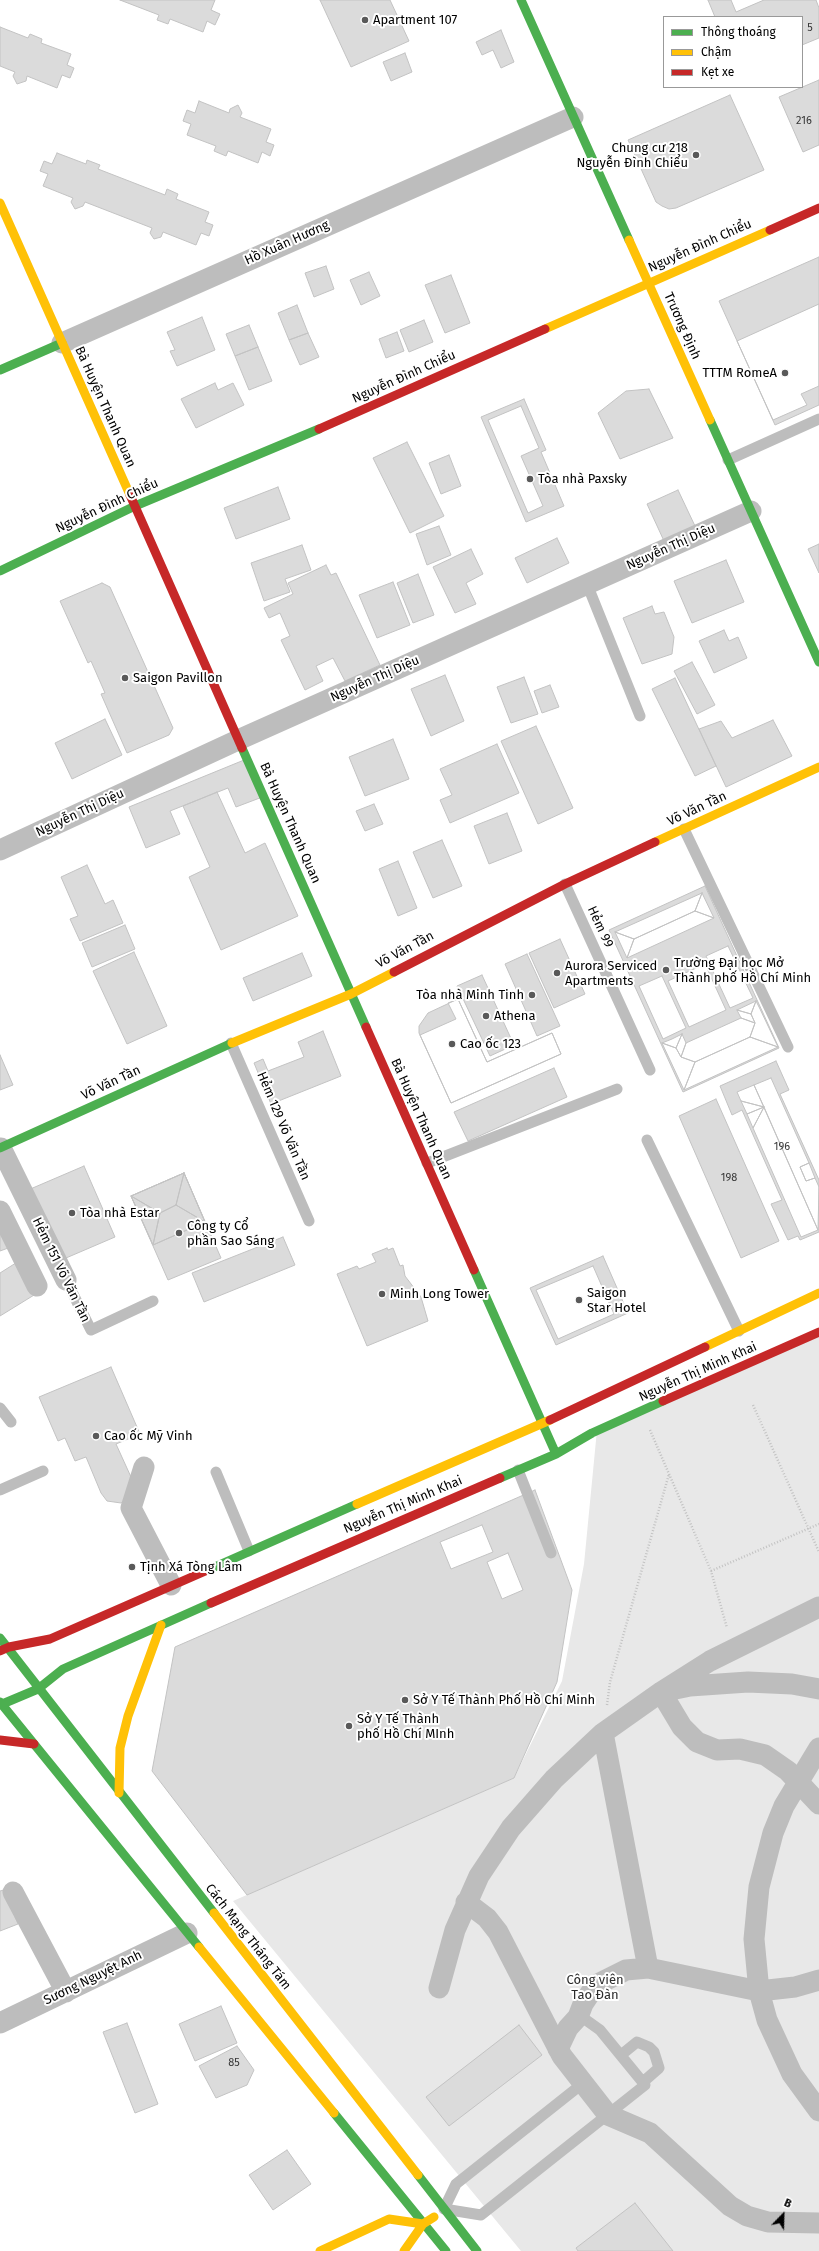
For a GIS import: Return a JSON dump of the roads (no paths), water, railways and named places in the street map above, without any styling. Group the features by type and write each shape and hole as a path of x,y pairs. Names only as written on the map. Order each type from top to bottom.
{"main road":[{"name":"Trương Định","path":"521,0 819,662"},
{"name":"Bà Huyện Thanh Quan","path":"0,203 556,1454"},
{"name":"Nguyễn Đình Chiểu","path":"0,571 135,506 280,446 819,208"},
{"name":"Hồ Xuân Hương","path":"0,370 62,343"},
{"name":"Võ Văn Tần","path":"1,1148 232,1043 351,994 565,884 819,767"},
{"name":"Nguyễn Thị Minh Khai","path":"0,1651 9,1647 50,1639 542,1422 819,1293"},
{"name":"Nguyễn Thị Minh Khai","path":"1,1704 38,1688 63,1669 556,1454 592,1433 819,1332"},
{"path":"119,1793 120,1748 128,1716 161,1625"},
{"name":"Cách Mạng Tháng Tám","path":"0,1638 9,1647 38,1688 119,1793 478,2251"},
{"path":"1,1704 446,2251"},
{"path":"0,1740 34,1744"},
{"path":"404,2251 423,2224 444,2209"},
{"path":"320,2251 389,2219 423,2224"}],"street":[{"name":"Hồ Xuân Hương","path":"62,343 573,117"},
{"name":"Nguyễn Thị Diệu","path":"0,850 238,740 751,511"},
{"name":"Hẻm 151 Võ Văn Tần","path":"1,1148 66,1280"},
{"path":"0,1211 37,1286"},
{"path":"144,1467 131,1508 172,1585"},
{"path":"439,1988 450,1944 466,1902 494,1852 532,1803 577,1756 603,1733 661,1692 733,1649 819,1607"},
{"path":"661,1692 690,1686 748,1682 792,1684 819,1689"},
{"path":"661,1692 682,1727 697,1742 717,1750 740,1749 765,1755 777,1762 798,1781 819,1804"},
{"path":"603,1733 648,1968"},
{"path":"819,1748 784,1806 773,1833 759,1886 754,1939 759,1991 767,2020 778,2048 792,2074 819,2111"},
{"path":"13,1892 66,1992"},
{"path":"466,1902 487,1918 498,1932 558,2049 582,2084 608,2115 650,2133 730,2206 747,2216 768,2222 819,2223"},
{"name":"Sương Nguyệt Anh","path":"0,2023 187,1933"},
{"path":"558,2049 568,2028 578,2017 583,2004 600,1983 626,1970 648,1968 759,1991 795,1987 819,1980"}],"lane":[{"path":"728,460 819,419"},
{"path":"587,584 640,716"},
{"path":"684,829 788,1047"},
{"name":"Hẻm 99","path":"565,884 650,1070"},
{"name":"Hẻm 129 Võ Văn Tần","path":"232,1043 308,1221"},
{"path":"427,1163 617,1088"},
{"path":"647,1140 739,1331"},
{"name":"Hẻm 151 Võ Văn Tần","path":"66,1280 91,1330 152,1301"},
{"path":"0,1408 11,1422"},
{"path":"518,1470 551,1554"},
{"path":"0,1490 42,1472"},
{"path":"216,1472 249,1551"},
{"path":"578,2017 596,2027 645,2085 481,2215 444,2209 456,2184 582,2084"},
{"path":"621,2055 638,2042 649,2047 654,2052 659,2068 643,2082"}],"place":[{"name":"Apartment 107","path":"365,20"},
{"name":"Chung cư 218 Nguyễn Đình Chiểu","path":"696,155"},
{"name":"TTTM RomeA","path":"785,373"},
{"name":"Tòa nhà Paxsky","path":"530,479"},
{"name":"Saigon Pavillon","path":"125,678"},
{"name":"Trường Đại học Mở Thành phố Hồ Chí Minh","path":"666,970"},
{"name":"Aurora Serviced Apartments","path":"557,973"},
{"name":"Tòa nhà Minh Tinh","path":"532,995"},
{"name":"Athena","path":"486,1016"},
{"name":"Cao ốc 123","path":"452,1044"},
{"name":"Tòa nhà Estar","path":"72,1213"},
{"name":"Công ty Cổ phần Sao Sáng","path":"179,1233"},
{"name":"Minh Long Tower","path":"382,1294"},
{"name":"Saigon Star Hotel","path":"579,1300"},
{"name":"Cao ốc Mỹ Vinh","path":"96,1436"},
{"name":"Tịnh Xá Tòng Lâm","path":"132,1567"},
{"name":"Sở Y Tế Thành Phố Hồ Chí Minh","path":"405,1700"},
{"name":"Sở Y Tế Thành phố Hồ Chí MInh","path":"349,1726"}],"park label":[{"name":"Công viên Tao Đàn","path":"595,1988"}]}
